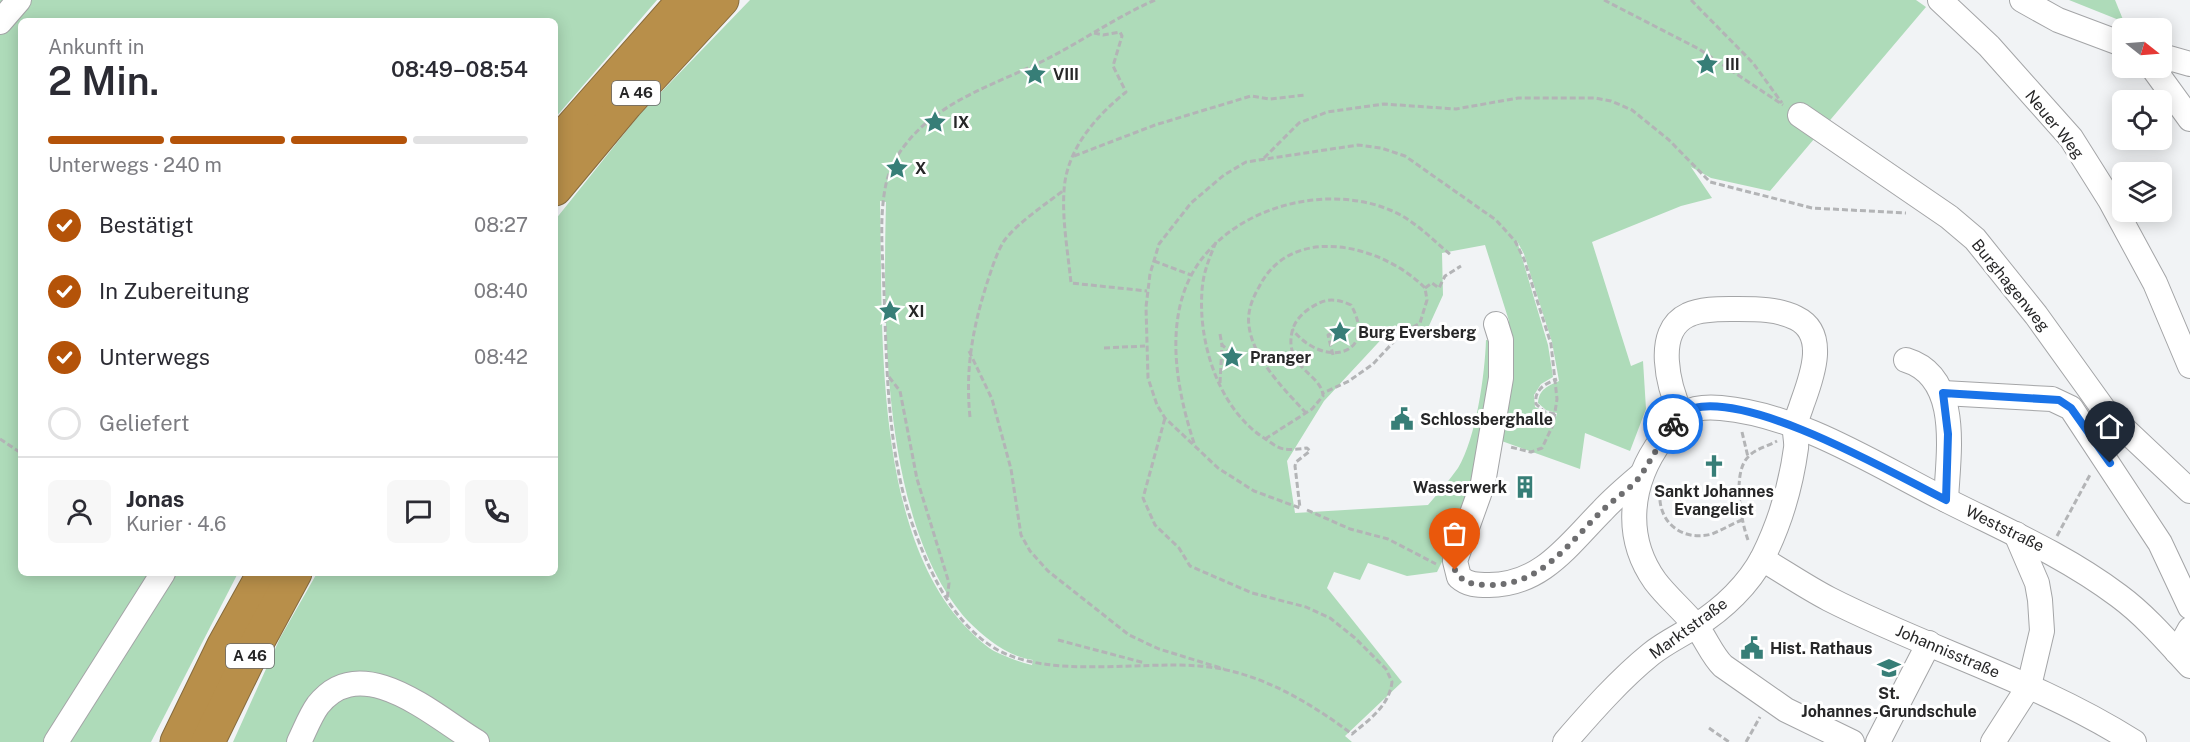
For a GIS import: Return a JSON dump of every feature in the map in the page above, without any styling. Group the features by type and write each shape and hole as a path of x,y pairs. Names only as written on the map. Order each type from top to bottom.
{"highway":[{"name":"A 46","path":"558,143 684,0"},
{"name":"A 46","path":"558,185 626,104 722,0"},
{"name":"A 46","path":"177,742 224,645 262,576"},
{"name":"A 46","path":"208,742 250,656 293,576"}],"street":[{"path":"0,22 19,0"},
{"name":"Neuer Weg","path":"1940,0 1989,46 2071,138 2110,200 2155,283 2190,366"},
{"path":"2022,0 2058,20 2112,41"},
{"path":"2172,59 2190,64"},
{"path":"2160,78 2190,119"},
{"name":"Burghagenweg","path":"1792,110 1949,216 1975,239 2036,315 2105,411 2190,491"},
{"name":"Marktstraße","path":"1565,742 1648,656 1671,639 1696,626 1739,591 1757,552 1783,506 1796,448 1786,434 1814,369 1816,358 1813,340 1805,325 1797,318 1762,310 1722,309 1689,314 1679,320 1671,337 1667,368 1673,396 1681,414"},
{"path":"1496,324 1501,340 1502,361 1483,483 1456,555 1455,570 1463,580 1479,585 1501,584 1532,576 1558,558 1602,510 1651,479"},
{"path":"1906,360 1932,373 1943,393 1948,434 1946,500"},
{"path":"1943,393 2059,400 2071,408 2101,450 2160,543 2190,607"},
{"name":"Weststraße","path":"1681,414 1693,408 1722,408 1765,417 1786,434 1847,450 2050,550 2122,598 2184,659"},
{"path":"1681,414 1657,445 1651,479 1633,510 1642,557 1656,582 1696,626 1714,657 1734,676 1770,700 1852,742"},
{"path":"1993,742 2029,686 2039,649 2042,615 2037,583 2016,534"},
{"name":"Johannisstraße","path":"1757,552 1828,599 2029,686 2109,726 2134,742"},
{"path":"56,742 161,576"},
{"path":"2184,659 2190,629"},
{"path":"1878,742 1929,643"},
{"path":"299,742 319,703 338,688 363,682 399,692 477,742"}],"path":[{"path":"1155,0 1044,60 946,107 918,130 898,155 887,179 883,221 889,375 894,435 908,508 928,563 947,601 977,634 993,647 1024,661 1072,665 1203,666 1228,671 1258,679 1300,699 1352,734 1381,709 1392,687 1390,675 1355,638 1330,618 1306,607 1252,593 1198,571 1187,563 1179,548 1155,525 1143,498 1165,418"},
{"path":"1604,0 1699,49 1792,110"},
{"path":"1691,0 1753,63 1792,110"},
{"path":"1093,32 1103,34 1120,32 1122,36 1113,66 1126,92 1103,110 1080,141 1064,190 1071,283 1148,291"},
{"path":"1074,156 1155,125 1251,96 1270,99 1305,95"},
{"path":"1264,158 1299,123 1327,112 1384,104 1456,109 1518,98 1595,98 1611,101 1632,110 1669,140 1710,182 1812,208 1906,213"},
{"path":"1216,242 1204,276 1202,306 1207,345 1220,385 1243,423 1282,449 1310,450 1295,466 1300,508 1276,501 1243,485 1218,468 1165,418 1152,395 1145,346 1148,291 1154,261 1164,234 1191,203 1224,175 1246,162 1358,145 1381,148 1405,156 1496,220 1515,241 1524,259 1551,344 1557,379 1555,414 1549,437 1538,451 1491,443"},
{"path":"970,417 969,351 975,320 1004,241 1064,190"},
{"path":"1195,445 1179,386 1177,330 1183,294 1191,275 1216,242 1252,218 1286,205 1341,201 1390,210 1409,221 1452,256"},
{"path":"1265,439 1306,413 1317,405 1323,393 1349,381 1373,364 1400,334 1420,323 1427,300 1425,288 1388,260 1343,248 1313,247 1284,259 1267,273 1250,307 1249,327 1264,361 1306,413"},
{"path":"1154,261 1191,275"},
{"path":"1425,288 1432,283 1439,288 1445,276 1461,266"},
{"path":"1292,329 1318,350 1333,355 1348,350 1355,340 1357,316 1351,305 1334,300 1323,301 1299,317 1292,329 1290,344 1292,354 1323,393"},
{"path":"1220,334 1222,345 1220,385"},
{"path":"1331,334 1328,335 1333,355"},
{"path":"1222,345 1232,353"},
{"path":"1104,348 1145,346"},
{"path":"969,351 992,399 1011,468 1021,535 1030,551 1048,571 1129,635 1159,648 1214,664 1228,671"},
{"path":"889,375 900,391 917,479 950,583 947,601"},
{"path":"1555,414 1545,412 1536,404 1536,399 1543,385 1557,379"},
{"path":"1736,426 1744,435 1748,457 1740,479 1742,519 1757,552"},
{"path":"1748,457 1786,434"},
{"path":"0,440 18,451"},
{"path":"2050,550 2101,450"},
{"path":"1651,479 1666,519 1677,531 1694,537 1708,535 1742,519"},
{"path":"1307,510 1350,529 1388,539 1436,564 1455,570"},
{"path":"1058,640 1149,665"},
{"path":"1746,742 1770,700"},
{"path":"1709,728 1729,742"}],"green space":[{"path":"0,0 657,0 558,115 558,18 18,18 18,576 156,576 51,742 0,742 0,34 8,25 0,19"},
{"path":"750,0 1916,0 1926,7 1770,191 1711,178 1691,167 1712,198 1681,206 1592,242 1631,366 1643,361 1646,409 1630,451 1585,433 1580,469 1496,439 1509,321 1485,245 1442,253 1443,295 1428,328 1389,331 1324,401 1287,461 1295,513 1428,505 1455,473 1464,456 1475,424 1484,370 1486,340 1495,341 1466,513 1437,572 1407,576 1368,563 1360,580 1334,572 1327,588 1402,682 1345,736 1352,742 233,742 280,638 315,576 558,576 558,216 640,114","holes":["880,201 886,202 885,306 888,363 903,479 918,533 940,581 968,621 998,646 1014,655 1033,660 1032,665 994,651 963,624 934,583 912,534 898,480 889,423 884,365","1517,241 1524,254 1552,342 1559,381 1542,391 1538,403 1546,410 1557,413 1556,417 1535,407 1534,395 1541,384 1553,377 1548,345"]},
{"path":"2069,0 2115,0 2122,18 2114,18"},
{"path":"171,576 236,576 151,742 64,742"}],"way so far":[{"path":"1455,570 1459,577 1469,584 1496,585 1532,576 1546,567 1569,548 1602,510 1640,476 1657,445 1673,424"}],"place":[{"name":"III","path":"1707,64"},
{"name":"VIII","path":"1035,74"},
{"name":"IX","path":"935,122"},
{"name":"X","path":"897,168"},
{"name":"XI","path":"890,311"},
{"name":"Burg Eversberg","path":"1340,332"},
{"name":"Pranger","path":"1232,357"},
{"name":"Schlossberghalle","path":"1402,419"},
{"name":"Sankt Johannes Evangelist","path":"1714,466"},
{"name":"Wasserwerk","path":"1525,487"},
{"name":"Hist. Rathaus","path":"1752,648"},
{"name":"St. Johannes-Grundschule","path":"1889,668"}],"route":[{"path":"1673,424 1681,414 1693,408 1705,407 1737,410 1765,417 1795,427 1847,450 1946,500 1948,434 1943,393 2052,399 2065,402 2071,408 2110,463"}]}
